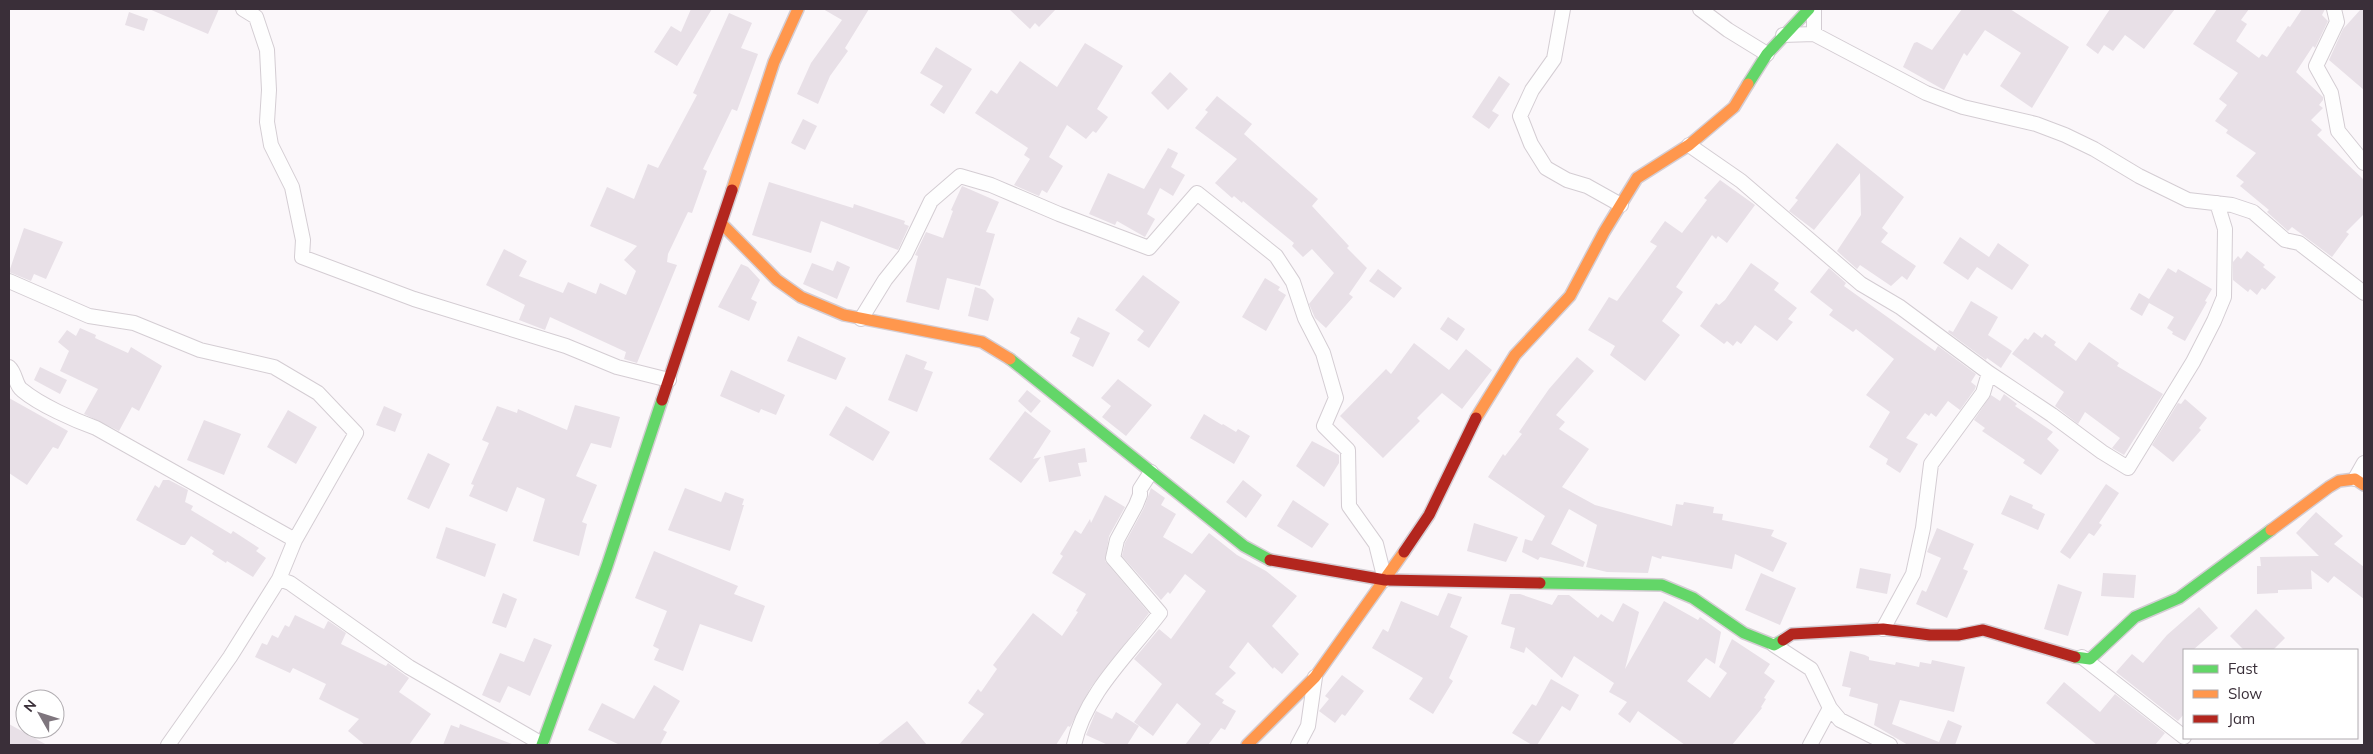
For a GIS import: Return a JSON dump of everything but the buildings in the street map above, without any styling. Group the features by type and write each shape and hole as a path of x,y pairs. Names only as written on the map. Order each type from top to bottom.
{"street":[{"path":"243,9 256,17 267,50 269,90 267,122 272,145 292,186 303,240 302,257 432,305 566,346 617,367 668,380"},
{"path":"279,579 290,583 409,667 542,744 607,566 774,62 798,9"},
{"path":"1563,9 1554,60 1532,90 1520,116 1531,144 1546,168 1567,180 1587,186 1621,205"},
{"path":"1700,9 1728,30 1767,54"},
{"path":"1248,745 1315,677 1385,580 1429,514 1470,428 1515,355 1570,296 1638,178 1689,145 1734,107 1767,54 1809,9"},
{"path":"1814,9 1814,34"},
{"path":"2334,9 2337,22 2316,66 2331,93 2338,131 2364,163"},
{"path":"1783,36 1814,34 1926,93 1963,107 2036,124 2094,149 2139,176 2188,200 2232,205 2253,212 2285,240 2299,243 2364,293"},
{"path":"1689,145 1741,181 1861,284 1900,307 1989,373 2128,468 2193,362 2224,297 2225,229 2217,203"},
{"path":"861,319 885,280 905,255 931,201 960,176 991,184 1059,214 1149,248 1197,193 1276,256 1293,282 1305,318 1323,353 1336,398 1324,426 1348,450 1349,506 1376,544 1385,580"},
{"path":"721,223 777,280 801,297 844,316 982,342 1013,361 1244,546 1270,560 1385,580 1662,585 1680,589 1703,602 1742,633 1774,645 1810,669 1830,708 1840,720 1890,745"},
{"path":"9,281 89,316 134,323 200,350 274,367 318,393 356,433 295,540 279,579 230,657 168,745"},
{"path":"9,367 13,370 20,389 295,540"},
{"path":"1883,629 1913,574 1923,528 1931,464 1983,393 1989,373"},
{"path":"1774,645 1792,634 1883,629 1958,635 1982,630 2064,655 2090,659 2135,617 2180,598 2329,486 2339,481 2360,482 2364,463"},
{"path":"1074,745 1088,706 1132,646 1160,613 1113,558 1117,540 1136,505 1140,489 1151,472"},
{"path":"2082,657 2183,735"},
{"path":"1298,745 1308,726 1315,677"},
{"path":"1810,745 1830,708"}],"traffic: fast":[{"path":"1748,84 1767,54 1809,9"},
{"path":"1010,359 1244,546 1270,560"},
{"path":"542,745 607,566 662,400"},
{"path":"2075,657 2090,659 2135,617 2179,598 2271,530"},
{"path":"1540,583 1662,585 1693,598 1744,633 1774,645 1783,640"}],"traffic: slow":[{"path":"732,190 774,62 798,9"},
{"path":"1476,418 1515,355 1570,296 1604,232 1637,178 1689,145 1734,107 1748,84"},
{"path":"721,223 777,280 801,297 844,315 982,342 1010,359"},
{"path":"2271,530 2339,481 2355,479 2364,485"},
{"path":"1247,745 1315,677 1404,552"}],"traffic: jam":[{"path":"662,400 732,190"},
{"path":"1404,552 1429,515 1476,418"},
{"path":"1270,560 1385,580 1540,583"},
{"path":"1783,640 1792,634 1883,629 1930,635 1958,635 1983,630 2075,657"}]}
